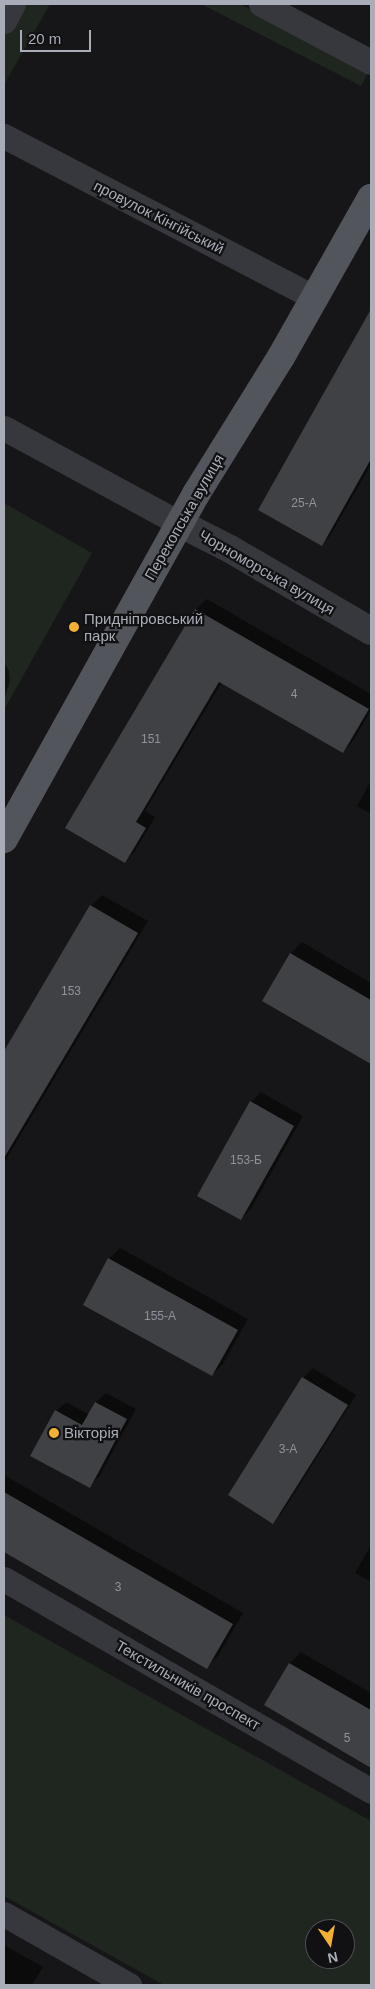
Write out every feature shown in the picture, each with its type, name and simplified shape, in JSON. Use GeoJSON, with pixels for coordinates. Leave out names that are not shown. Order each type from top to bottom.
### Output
{"type":"FeatureCollection","features":[{"type":"Feature","properties":{"kind":"main road","name":"Перекопська вулиця"},"geometry":{"type":"LineString","coordinates":[[4,839],[179,523],[315,298],[371,198]]}},
{"type":"Feature","properties":{"kind":"street"},"geometry":{"type":"LineString","coordinates":[[4,21],[13,4]]}},
{"type":"Feature","properties":{"kind":"street"},"geometry":{"type":"LineString","coordinates":[[260,4],[371,62]]}},
{"type":"Feature","properties":{"kind":"street","name":"провулок Кінгійський"},"geometry":{"type":"LineString","coordinates":[[4,136],[315,298]]}},
{"type":"Feature","properties":{"kind":"street","name":"Чорноморська вулиця"},"geometry":{"type":"LineString","coordinates":[[4,428],[230,549],[371,631]]}},
{"type":"Feature","properties":{"kind":"street","name":"Текстильників проспект"},"geometry":{"type":"LineString","coordinates":[[4,1579],[371,1791]]}},
{"type":"Feature","properties":{"kind":"street"},"geometry":{"type":"LineString","coordinates":[[4,1914],[129,1985]]}},
{"type":"Feature","properties":{"kind":"shaded area"},"geometry":{"type":"Polygon","coordinates":[[[22,4],[50,4],[4,85],[4,37],[22,4]]]}},
{"type":"Feature","properties":{"kind":"shaded area"},"geometry":{"type":"Polygon","coordinates":[[[201,4],[240,4],[369,71],[361,86],[201,4]]]}},
{"type":"Feature","properties":{"kind":"shaded area"},"geometry":{"type":"Polygon","coordinates":[[[4,503],[92,553],[4,710],[4,503]]]}},
{"type":"Feature","properties":{"kind":"shaded area"},"geometry":{"type":"Polygon","coordinates":[[[4,1615],[371,1821],[371,1985],[164,1985],[4,1896],[4,1615]]]}},
{"type":"Feature","properties":{"kind":"building"},"geometry":{"type":"Polygon","coordinates":[[[371,309],[371,459],[322,546],[258,510],[371,309]]]}},
{"type":"Feature","properties":{"kind":"building"},"geometry":{"type":"Polygon","coordinates":[[[195,609],[369,709],[343,753],[219,682],[136,822],[146,828],[125,863],[65,828],[195,609]]]}},
{"type":"Feature","properties":{"kind":"building"},"geometry":{"type":"Polygon","coordinates":[[[90,905],[138,933],[4,1158],[4,1051],[90,905]]]}},
{"type":"Feature","properties":{"kind":"building"},"geometry":{"type":"Polygon","coordinates":[[[290,953],[371,1000],[371,1064],[262,1001],[290,953]]]}},
{"type":"Feature","properties":{"kind":"building"},"geometry":{"type":"Polygon","coordinates":[[[250,1101],[294,1126],[241,1220],[197,1196],[250,1101]]]}},
{"type":"Feature","properties":{"kind":"building"},"geometry":{"type":"Polygon","coordinates":[[[108,1258],[238,1330],[212,1376],[83,1305],[108,1258]]]}},
{"type":"Feature","properties":{"kind":"building"},"geometry":{"type":"Polygon","coordinates":[[[302,1377],[348,1405],[273,1524],[228,1495],[302,1377]]]}},
{"type":"Feature","properties":{"kind":"building"},"geometry":{"type":"Polygon","coordinates":[[[95,1402],[127,1419],[90,1488],[30,1456],[55,1410],[82,1425],[95,1402]]]}},
{"type":"Feature","properties":{"kind":"building"},"geometry":{"type":"Polygon","coordinates":[[[4,1492],[233,1624],[207,1669],[4,1552],[4,1492]]]}},
{"type":"Feature","properties":{"kind":"building"},"geometry":{"type":"Polygon","coordinates":[[[289,1663],[371,1710],[371,1768],[264,1705],[289,1663]]]}},
{"type":"Feature","properties":{"kind":"place","name":"Придніпровський парк"},"geometry":{"type":"Point","coordinates":[74,627]}},
{"type":"Feature","properties":{"kind":"place","name":"Вікторія"},"geometry":{"type":"Point","coordinates":[54,1433]}}]}
